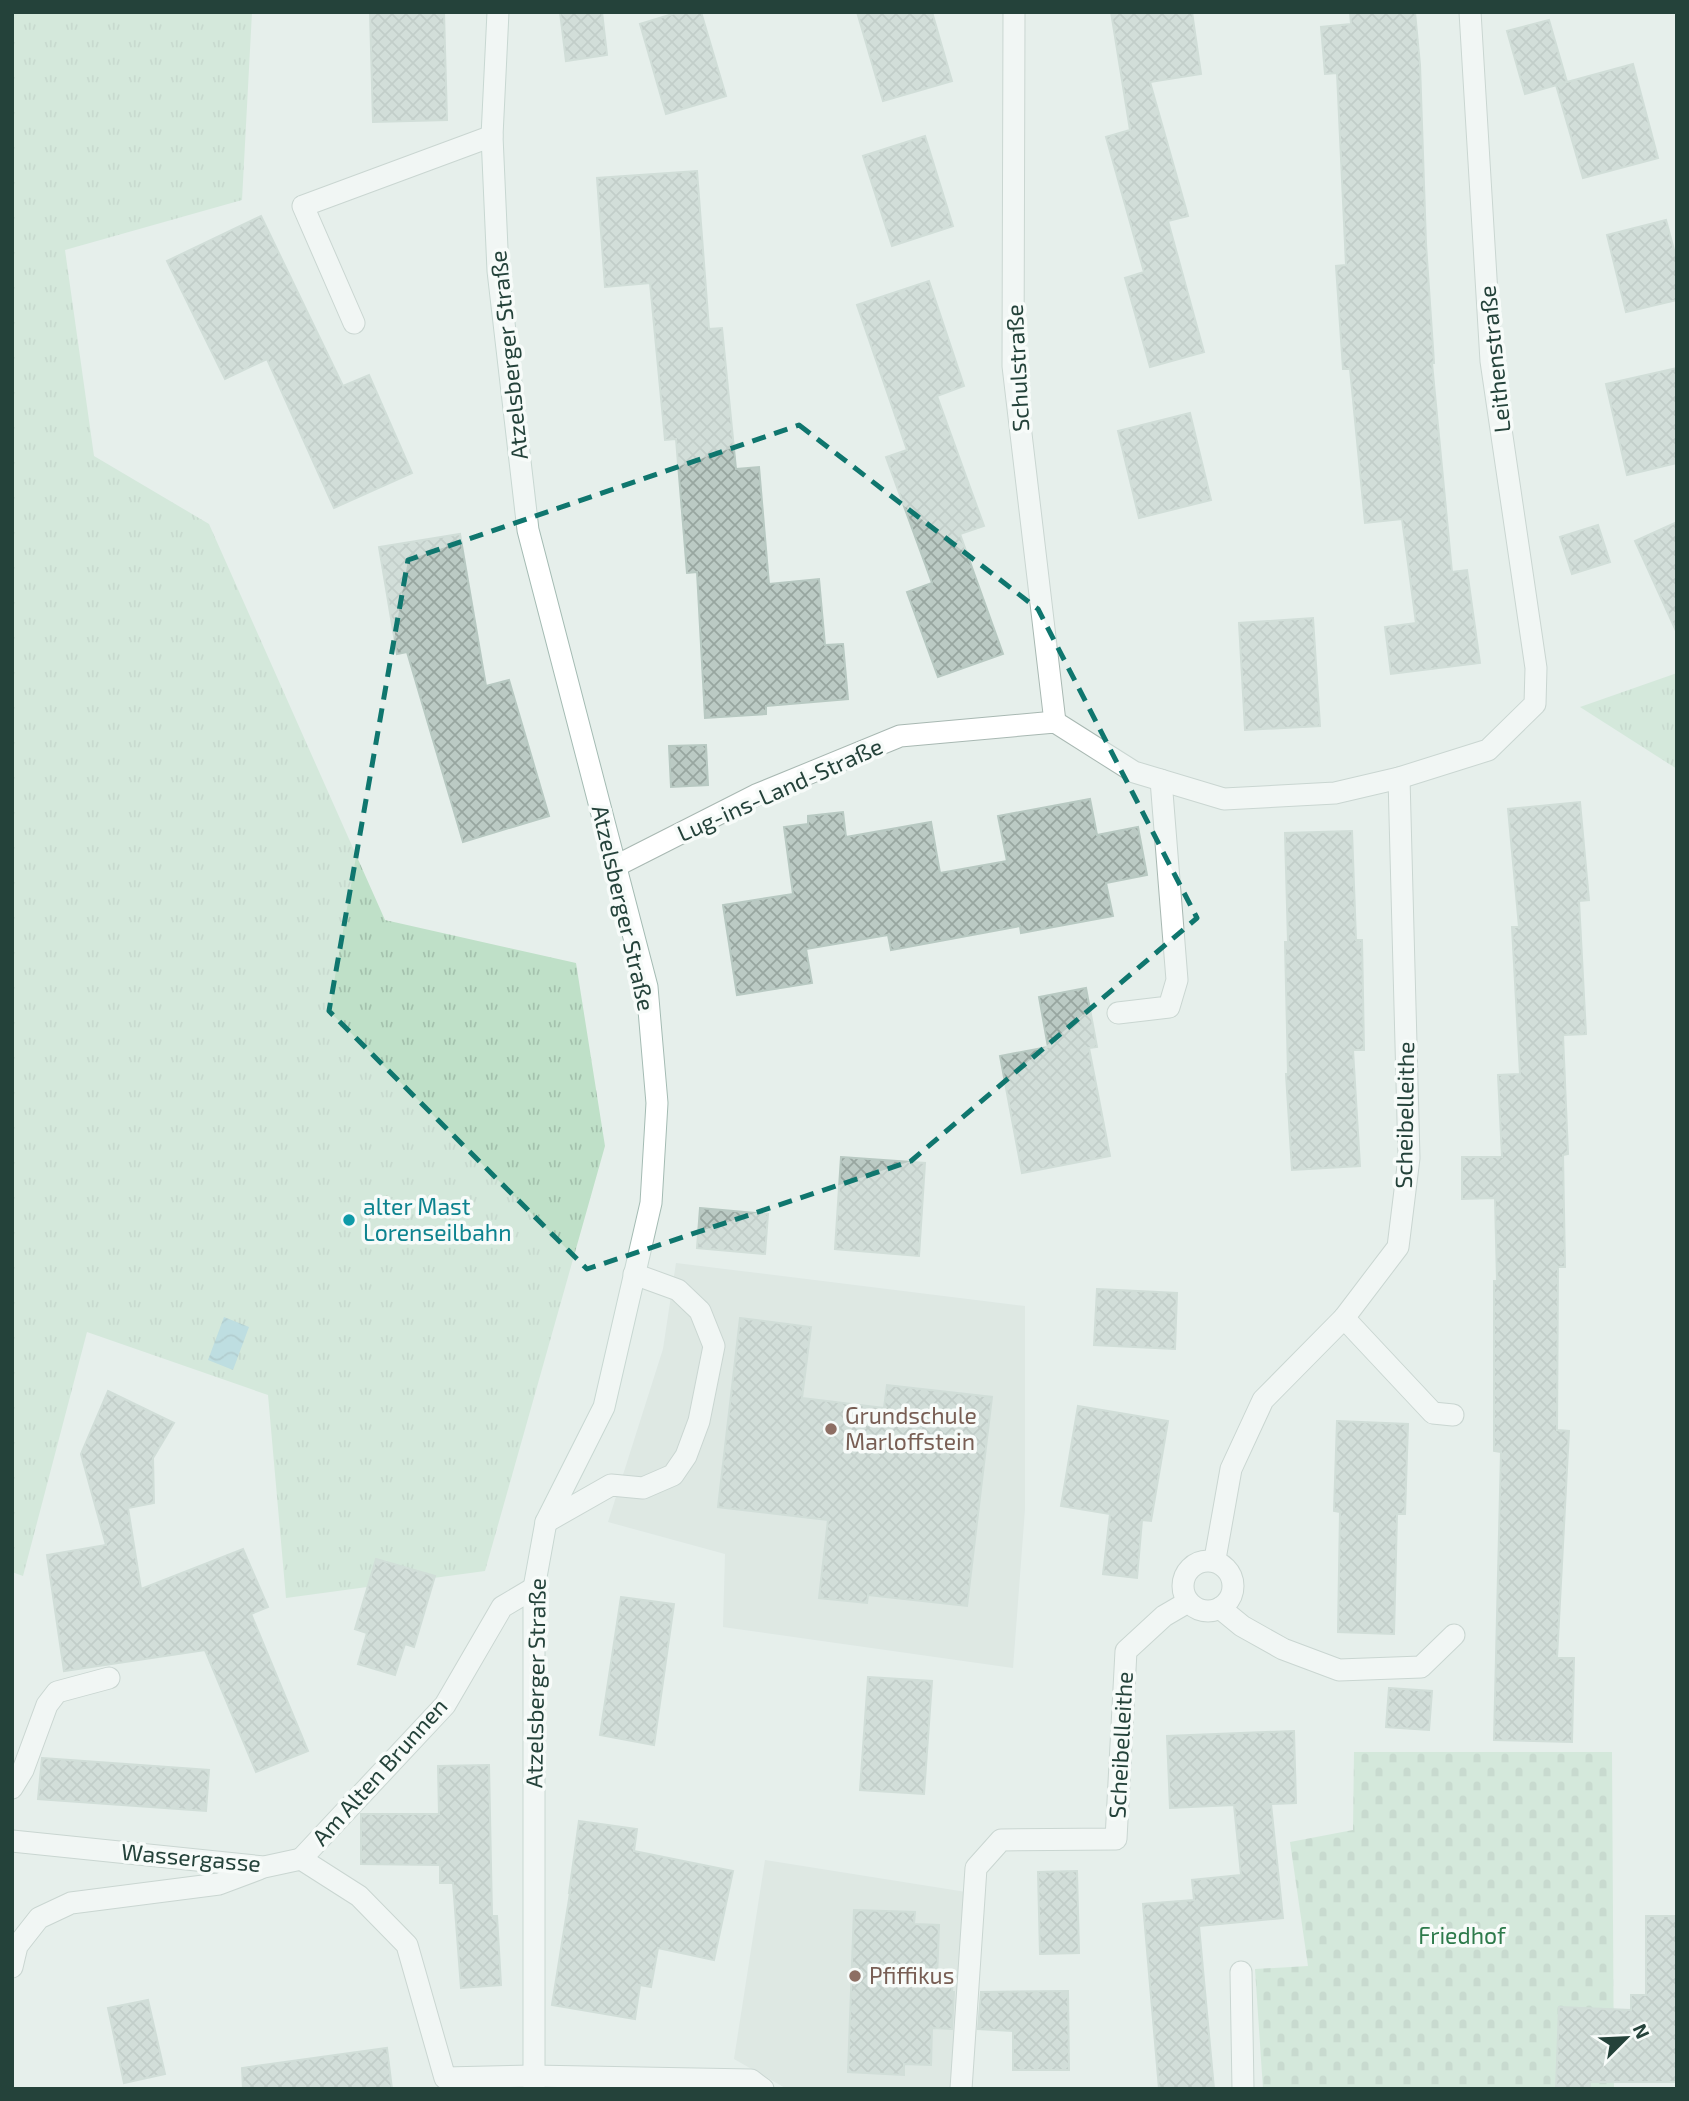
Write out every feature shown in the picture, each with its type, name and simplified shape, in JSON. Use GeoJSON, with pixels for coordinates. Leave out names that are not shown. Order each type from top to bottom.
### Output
{"type":"FeatureCollection","features":[{"type":"Feature","properties":{"kind":"street","name":"Atzelsberger Straße"},"geometry":{"type":"LineString","coordinates":[[498,12],[492,136],[498,271],[528,530],[646,987],[657,1102],[650,1202],[604,1407],[546,1522],[534,1588],[533,2082]]}},
{"type":"Feature","properties":{"kind":"street","name":"Schulstraße"},"geometry":{"type":"LineString","coordinates":[[1014,12],[1013,366],[1055,722]]}},
{"type":"Feature","properties":{"kind":"street","name":"Leithenstraße"},"geometry":{"type":"LineString","coordinates":[[1399,778],[1488,750],[1535,704],[1536,668],[1491,361],[1470,12]]}},
{"type":"Feature","properties":{"kind":"street"},"geometry":{"type":"LineString","coordinates":[[354,323],[303,206],[492,136]]}},
{"type":"Feature","properties":{"kind":"street"},"geometry":{"type":"LineString","coordinates":[[1055,722],[1134,772],[1224,799],[1335,793],[1399,778]]}},
{"type":"Feature","properties":{"kind":"street","name":"Lug-ins-Land-Straße"},"geometry":{"type":"LineString","coordinates":[[616,866],[756,795],[900,736],[1055,722]]}},
{"type":"Feature","properties":{"kind":"street","name":"Scheibelleithe"},"geometry":{"type":"LineString","coordinates":[[1215,1559],[1231,1469],[1263,1400],[1344,1318],[1398,1247],[1409,1158],[1399,778]]}},
{"type":"Feature","properties":{"kind":"street"},"geometry":{"type":"LineString","coordinates":[[1118,1013],[1169,1007],[1177,980],[1161,780]]}},
{"type":"Feature","properties":{"kind":"street"},"geometry":{"type":"LineString","coordinates":[[546,1522],[611,1485],[643,1488],[673,1475],[686,1456],[699,1421],[715,1346],[700,1311],[678,1290],[634,1274]]}},
{"type":"Feature","properties":{"kind":"street"},"geometry":{"type":"LineString","coordinates":[[1344,1318],[1433,1413],[1452,1415]]}},
{"type":"Feature","properties":{"kind":"street"},"geometry":{"type":"LineString","coordinates":[[1215,1559],[1230,1573],[1233,1582],[1231,1595],[1220,1608],[1202,1611],[1188,1602],[1182,1588],[1185,1573],[1201,1561],[1215,1559]]}},
{"type":"Feature","properties":{"kind":"street","name":"Am Alten Brunnen"},"geometry":{"type":"LineString","coordinates":[[301,1859],[445,1705],[502,1607],[534,1588]]}},
{"type":"Feature","properties":{"kind":"street","name":"Scheibelleithe"},"geometry":{"type":"LineString","coordinates":[[961,2089],[976,1868],[1001,1840],[1116,1839],[1126,1650],[1164,1616],[1188,1602]]}},
{"type":"Feature","properties":{"kind":"street"},"geometry":{"type":"LineString","coordinates":[[1220,1608],[1242,1626],[1283,1649],[1339,1670],[1421,1667],[1454,1636]]}},
{"type":"Feature","properties":{"kind":"street"},"geometry":{"type":"LineString","coordinates":[[12,1788],[23,1770],[47,1705],[57,1692],[109,1678]]}},
{"type":"Feature","properties":{"kind":"street","name":"Wassergasse"},"geometry":{"type":"LineString","coordinates":[[12,1841],[264,1867],[301,1859]]}},
{"type":"Feature","properties":{"kind":"street"},"geometry":{"type":"LineString","coordinates":[[301,1859],[359,1896],[407,1945],[445,2078],[533,2082],[751,2080],[763,2089]]}},
{"type":"Feature","properties":{"kind":"street"},"geometry":{"type":"LineString","coordinates":[[12,1967],[17,1946],[39,1918],[71,1903],[219,1884],[264,1867]]}},
{"type":"Feature","properties":{"kind":"street"},"geometry":{"type":"LineString","coordinates":[[1241,1972],[1243,2089]]}},
{"type":"Feature","properties":{"kind":"highlighted area"},"geometry":{"type":"Polygon","coordinates":[[[799,425],[1038,609],[1197,918],[911,1161],[587,1269],[329,1011],[408,560],[799,425]]]}},
{"type":"Feature","properties":{"kind":"shaded area","name":"Grundschule Marloffstein"},"geometry":{"type":"Polygon","coordinates":[[[676,1263],[1025,1306],[1025,1509],[1013,1668],[723,1627],[725,1554],[608,1522],[663,1349],[676,1263]]]}},
{"type":"Feature","properties":{"kind":"shaded area","name":"Pfiffikus"},"geometry":{"type":"Polygon","coordinates":[[[765,1860],[966,1892],[959,2089],[787,2089],[734,2059],[765,1860]]]}},
{"type":"Feature","properties":{"kind":"green space"},"geometry":{"type":"Polygon","coordinates":[[[12,12],[252,12],[242,200],[65,250],[94,456],[209,524],[385,920],[576,963],[605,1146],[485,1571],[286,1598],[268,1395],[87,1332],[23,1576],[12,1572],[12,12]]]}},
{"type":"Feature","properties":{"kind":"green space"},"geometry":{"type":"Polygon","coordinates":[[[1677,673],[1677,769],[1580,707],[1677,673]]]}},
{"type":"Feature","properties":{"kind":"green space","name":"Friedhof"},"geometry":{"type":"Polygon","coordinates":[[[1354,1752],[1612,1752],[1614,2089],[1263,2089],[1255,1969],[1308,1966],[1290,1842],[1353,1830],[1354,1752]]]}},
{"type":"Feature","properties":{"kind":"water"},"geometry":{"type":"Polygon","coordinates":[[[224,1317],[249,1327],[233,1370],[208,1360],[224,1317]]]}},
{"type":"Feature","properties":{"kind":"building"},"geometry":{"type":"Polygon","coordinates":[[[370,12],[444,12],[447,120],[373,122],[370,12]]]}},
{"type":"Feature","properties":{"kind":"building"},"geometry":{"type":"Polygon","coordinates":[[[560,12],[602,12],[607,55],[566,61],[560,12]]]}},
{"type":"Feature","properties":{"kind":"building"},"geometry":{"type":"Polygon","coordinates":[[[679,12],[701,12],[726,96],[666,114],[640,24],[679,12]]]}},
{"type":"Feature","properties":{"kind":"building"},"geometry":{"type":"Polygon","coordinates":[[[857,12],[932,12],[952,81],[883,101],[857,12]]]}},
{"type":"Feature","properties":{"kind":"building"},"geometry":{"type":"Polygon","coordinates":[[[1111,12],[1192,12],[1201,74],[1150,82],[1188,216],[1168,221],[1204,352],[1150,367],[1125,278],[1144,272],[1106,137],[1130,130],[1111,12]]]}},
{"type":"Feature","properties":{"kind":"building"},"geometry":{"type":"Polygon","coordinates":[[[1350,12],[1415,12],[1420,65],[1432,363],[1452,572],[1467,570],[1480,663],[1391,674],[1385,627],[1416,623],[1402,519],[1365,523],[1350,369],[1343,369],[1336,266],[1346,265],[1337,73],[1325,74],[1321,27],[1351,24],[1350,12]]]}},
{"type":"Feature","properties":{"kind":"building"},"geometry":{"type":"Polygon","coordinates":[[[1549,20],[1567,82],[1525,94],[1507,31],[1549,20]]]}},
{"type":"Feature","properties":{"kind":"building"},"geometry":{"type":"Polygon","coordinates":[[[1633,64],[1658,158],[1583,178],[1556,85],[1633,64]]]}},
{"type":"Feature","properties":{"kind":"building"},"geometry":{"type":"Polygon","coordinates":[[[925,136],[953,226],[892,246],[863,156],[925,136]]]}},
{"type":"Feature","properties":{"kind":"building"},"geometry":{"type":"Polygon","coordinates":[[[697,171],[709,329],[722,328],[736,469],[759,467],[769,584],[819,579],[825,645],[843,644],[848,699],[766,706],[766,714],[705,718],[697,572],[687,573],[676,439],[665,440],[650,283],[605,287],[597,178],[697,171]]]}},
{"type":"Feature","properties":{"kind":"building"},"geometry":{"type":"Polygon","coordinates":[[[261,216],[343,386],[369,375],[412,473],[334,508],[267,359],[225,379],[167,261],[261,216]]]}},
{"type":"Feature","properties":{"kind":"building"},"geometry":{"type":"Polygon","coordinates":[[[1666,220],[1677,261],[1677,300],[1626,312],[1607,235],[1666,220]]]}},
{"type":"Feature","properties":{"kind":"building"},"geometry":{"type":"Polygon","coordinates":[[[929,281],[964,386],[937,396],[984,526],[960,534],[1003,654],[938,677],[907,592],[932,583],[886,457],[907,450],[857,305],[929,281]]]}},
{"type":"Feature","properties":{"kind":"building"},"geometry":{"type":"Polygon","coordinates":[[[1677,368],[1677,463],[1627,475],[1606,384],[1677,368]]]}},
{"type":"Feature","properties":{"kind":"building"},"geometry":{"type":"Polygon","coordinates":[[[1190,413],[1211,500],[1139,518],[1118,431],[1190,413]]]}},
{"type":"Feature","properties":{"kind":"building"},"geometry":{"type":"Polygon","coordinates":[[[1677,522],[1677,633],[1635,541],[1677,522]]]}},
{"type":"Feature","properties":{"kind":"building"},"geometry":{"type":"Polygon","coordinates":[[[1598,525],[1610,562],[1572,574],[1560,537],[1598,525]]]}},
{"type":"Feature","properties":{"kind":"building"},"geometry":{"type":"Polygon","coordinates":[[[460,534],[486,686],[509,680],[549,816],[463,842],[407,652],[397,654],[379,547],[460,534]]]}},
{"type":"Feature","properties":{"kind":"building"},"geometry":{"type":"Polygon","coordinates":[[[1313,618],[1320,726],[1245,730],[1239,623],[1313,618]]]}},
{"type":"Feature","properties":{"kind":"building"},"geometry":{"type":"Polygon","coordinates":[[[706,745],[708,785],[671,787],[669,746],[706,745]]]}},
{"type":"Feature","properties":{"kind":"building"},"geometry":{"type":"Polygon","coordinates":[[[1090,799],[1097,835],[1138,827],[1147,875],[1106,883],[1113,916],[1021,933],[1020,926],[891,950],[888,935],[806,949],[812,983],[737,995],[723,905],[793,894],[784,827],[808,824],[808,816],[843,812],[846,837],[931,822],[940,873],[1007,861],[998,816],[1090,799]]]}},
{"type":"Feature","properties":{"kind":"building"},"geometry":{"type":"Polygon","coordinates":[[[1580,802],[1589,900],[1579,901],[1586,1034],[1563,1035],[1568,1154],[1563,1155],[1565,1267],[1558,1267],[1557,1430],[1569,1431],[1557,1658],[1574,1658],[1572,1742],[1494,1740],[1501,1452],[1494,1451],[1494,1281],[1497,1281],[1495,1198],[1462,1199],[1462,1157],[1502,1157],[1498,1075],[1520,1074],[1512,927],[1519,927],[1508,809],[1580,802]]]}},
{"type":"Feature","properties":{"kind":"building"},"geometry":{"type":"Polygon","coordinates":[[[1352,831],[1356,940],[1362,940],[1364,1050],[1353,1050],[1360,1166],[1292,1170],[1286,1074],[1285,942],[1288,942],[1285,833],[1352,831]]]}},
{"type":"Feature","properties":{"kind":"building"},"geometry":{"type":"Polygon","coordinates":[[[1086,988],[1097,1047],[1089,1048],[1110,1156],[1022,1173],[1000,1056],[1048,1047],[1039,997],[1086,988]]]}},
{"type":"Feature","properties":{"kind":"building"},"geometry":{"type":"Polygon","coordinates":[[[841,1157],[925,1163],[919,1256],[835,1249],[841,1157]]]}},
{"type":"Feature","properties":{"kind":"building"},"geometry":{"type":"Polygon","coordinates":[[[700,1208],[768,1214],[765,1254],[697,1248],[700,1208]]]}},
{"type":"Feature","properties":{"kind":"building"},"geometry":{"type":"Polygon","coordinates":[[[1097,1289],[1177,1293],[1175,1349],[1094,1345],[1097,1289]]]}},
{"type":"Feature","properties":{"kind":"building"},"geometry":{"type":"Polygon","coordinates":[[[740,1318],[811,1327],[802,1398],[884,1408],[887,1385],[992,1397],[967,1606],[868,1595],[867,1603],[819,1598],[828,1520],[718,1507],[740,1318]]]}},
{"type":"Feature","properties":{"kind":"building"},"geometry":{"type":"Polygon","coordinates":[[[108,1391],[174,1423],[153,1458],[154,1503],[128,1508],[141,1589],[243,1549],[268,1607],[251,1614],[308,1751],[256,1772],[205,1650],[64,1671],[47,1555],[106,1545],[81,1454],[108,1391]]]}},
{"type":"Feature","properties":{"kind":"building"},"geometry":{"type":"Polygon","coordinates":[[[1078,1406],[1168,1421],[1151,1521],[1142,1520],[1137,1578],[1103,1574],[1110,1514],[1061,1506],[1078,1406]]]}},
{"type":"Feature","properties":{"kind":"building"},"geometry":{"type":"Polygon","coordinates":[[[1337,1421],[1408,1424],[1405,1514],[1397,1514],[1394,1634],[1338,1632],[1340,1512],[1334,1511],[1337,1421]]]}},
{"type":"Feature","properties":{"kind":"building"},"geometry":{"type":"Polygon","coordinates":[[[376,1559],[435,1576],[414,1647],[405,1644],[395,1675],[358,1664],[367,1633],[355,1629],[376,1559]]]}},
{"type":"Feature","properties":{"kind":"building"},"geometry":{"type":"Polygon","coordinates":[[[621,1597],[674,1604],[654,1745],[600,1735],[621,1597]]]}},
{"type":"Feature","properties":{"kind":"building"},"geometry":{"type":"Polygon","coordinates":[[[868,1677],[932,1681],[924,1794],[860,1790],[868,1677]]]}},
{"type":"Feature","properties":{"kind":"building"},"geometry":{"type":"Polygon","coordinates":[[[1389,1688],[1432,1691],[1429,1730],[1386,1727],[1389,1688]]]}},
{"type":"Feature","properties":{"kind":"building"},"geometry":{"type":"Polygon","coordinates":[[[1294,1731],[1296,1803],[1271,1804],[1283,1918],[1199,1926],[1214,2089],[1159,2089],[1143,1904],[1194,1900],[1192,1880],[1241,1875],[1234,1805],[1170,1808],[1167,1736],[1294,1731]]]}},
{"type":"Feature","properties":{"kind":"building"},"geometry":{"type":"Polygon","coordinates":[[[42,1758],[209,1770],[206,1811],[38,1799],[42,1758]]]}},
{"type":"Feature","properties":{"kind":"building"},"geometry":{"type":"Polygon","coordinates":[[[489,1765],[492,1916],[497,1916],[501,1985],[461,1988],[453,1883],[440,1883],[440,1865],[361,1864],[361,1814],[439,1814],[438,1766],[489,1765]]]}},
{"type":"Feature","properties":{"kind":"building"},"geometry":{"type":"Polygon","coordinates":[[[579,1821],[637,1829],[634,1851],[733,1871],[714,1960],[658,1948],[651,1987],[640,1985],[635,2019],[552,2005],[579,1821]]]}},
{"type":"Feature","properties":{"kind":"building"},"geometry":{"type":"Polygon","coordinates":[[[1077,1871],[1079,1953],[1040,1954],[1038,1872],[1077,1871]]]}},
{"type":"Feature","properties":{"kind":"building"},"geometry":{"type":"Polygon","coordinates":[[[854,1910],[915,1912],[914,1924],[939,1925],[937,1979],[953,1979],[952,2029],[932,2028],[931,2065],[904,2064],[904,2075],[848,2072],[854,1910]]]}},
{"type":"Feature","properties":{"kind":"building"},"geometry":{"type":"Polygon","coordinates":[[[1646,1916],[1677,1916],[1677,2082],[1590,2082],[1590,2089],[1556,2089],[1559,2007],[1631,2010],[1631,1995],[1646,1995],[1646,1916]]]}},
{"type":"Feature","properties":{"kind":"building"},"geometry":{"type":"Polygon","coordinates":[[[1068,1991],[1069,2070],[1013,2070],[1013,2031],[978,2029],[981,1992],[1068,1991]]]}},
{"type":"Feature","properties":{"kind":"building"},"geometry":{"type":"Polygon","coordinates":[[[148,2000],[165,2074],[124,2083],[108,2008],[148,2000]]]}},
{"type":"Feature","properties":{"kind":"building"},"geometry":{"type":"Polygon","coordinates":[[[387,2048],[392,2089],[243,2089],[242,2068],[387,2048]]]}},
{"type":"Feature","properties":{"kind":"place","name":"alter Mast Lorenseilbahn"},"geometry":{"type":"Point","coordinates":[349,1220]}},
{"type":"Feature","properties":{"kind":"place","name":"Grundschule Marloffstein"},"geometry":{"type":"Point","coordinates":[831,1429]}},
{"type":"Feature","properties":{"kind":"place","name":"Pfiffikus"},"geometry":{"type":"Point","coordinates":[855,1976]}}]}
